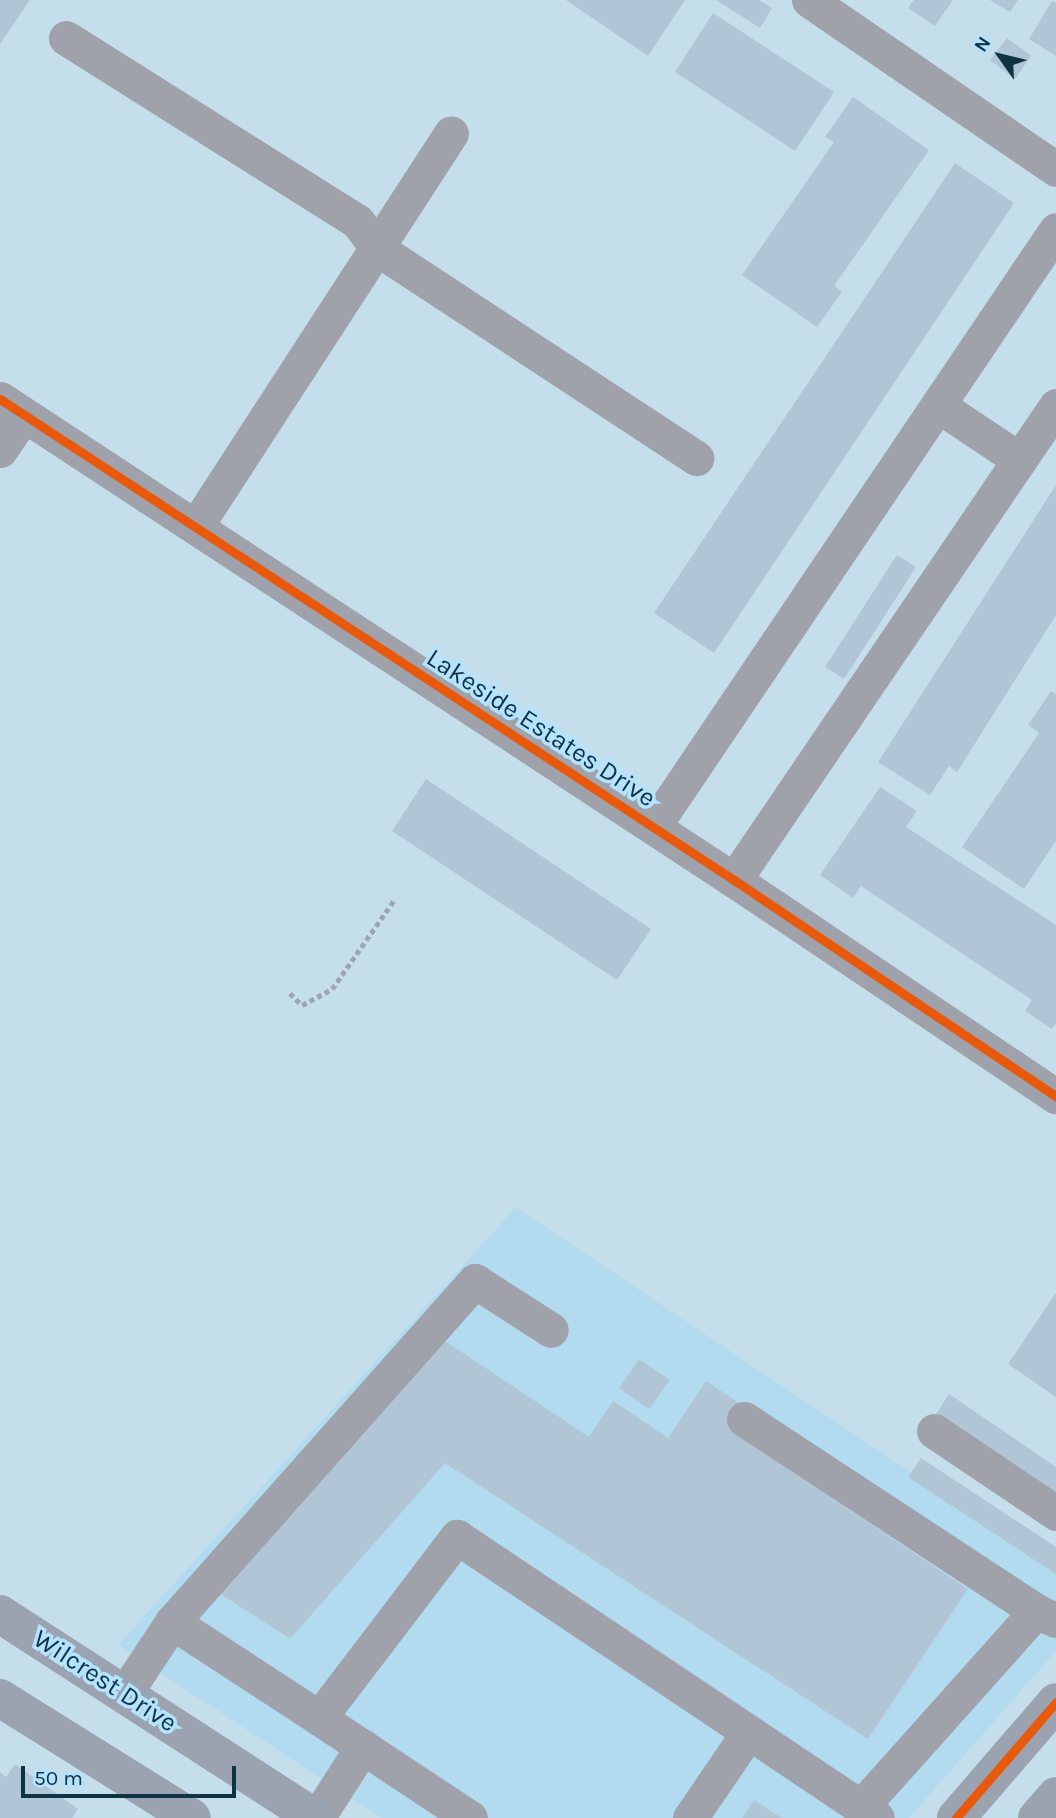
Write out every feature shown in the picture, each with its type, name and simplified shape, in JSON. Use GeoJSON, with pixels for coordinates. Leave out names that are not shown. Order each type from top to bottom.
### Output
{"type":"FeatureCollection","features":[{"type":"Feature","properties":{"kind":"main road","name":"Wilcrest Drive"},"geometry":{"type":"LineString","coordinates":[[0,1614],[316,1818]]}},
{"type":"Feature","properties":{"kind":"main road"},"geometry":{"type":"LineString","coordinates":[[0,1698],[192,1818]]}},
{"type":"Feature","properties":{"kind":"main road"},"geometry":{"type":"LineString","coordinates":[[956,1818],[1056,1702]]}},
{"type":"Feature","properties":{"kind":"main road"},"geometry":{"type":"LineString","coordinates":[[1037,1818],[1056,1796]]}},
{"type":"Feature","properties":{"kind":"street"},"geometry":{"type":"LineString","coordinates":[[809,0],[1056,169]]}},
{"type":"Feature","properties":{"kind":"street"},"geometry":{"type":"LineString","coordinates":[[66,38],[357,221],[378,249],[696,458]]}},
{"type":"Feature","properties":{"kind":"street"},"geometry":{"type":"LineString","coordinates":[[196,526],[452,134]]}},
{"type":"Feature","properties":{"kind":"street"},"geometry":{"type":"LineString","coordinates":[[653,827],[1056,230]]}},
{"type":"Feature","properties":{"kind":"street"},"geometry":{"type":"LineString","coordinates":[[939,406],[1020,460]]}},
{"type":"Feature","properties":{"kind":"street"},"geometry":{"type":"LineString","coordinates":[[734,880],[1056,406]]}},
{"type":"Feature","properties":{"kind":"street"},"geometry":{"type":"LineString","coordinates":[[0,450],[12,407]]}},
{"type":"Feature","properties":{"kind":"street","name":"Lakeside Estates Drive"},"geometry":{"type":"LineString","coordinates":[[12,407],[734,880],[1056,1096]]}},
{"type":"Feature","properties":{"kind":"street"},"geometry":{"type":"LineString","coordinates":[[125,1693],[172,1622],[475,1281],[551,1331]]}},
{"type":"Feature","properties":{"kind":"street"},"geometry":{"type":"LineString","coordinates":[[319,1718],[457,1537],[870,1814],[1046,1616],[744,1419]]}},
{"type":"Feature","properties":{"kind":"street"},"geometry":{"type":"LineString","coordinates":[[934,1432],[1056,1513]]}},
{"type":"Feature","properties":{"kind":"street"},"geometry":{"type":"LineString","coordinates":[[172,1622],[470,1818]]}},
{"type":"Feature","properties":{"kind":"street"},"geometry":{"type":"LineString","coordinates":[[690,1818],[748,1733]]}},
{"type":"Feature","properties":{"kind":"street"},"geometry":{"type":"LineString","coordinates":[[316,1818],[363,1746]]}},
{"type":"Feature","properties":{"kind":"path"},"geometry":{"type":"LineString","coordinates":[[290,993],[302,1005],[332,989],[394,900]]}},
{"type":"Feature","properties":{"kind":"shaded area"},"geometry":{"type":"Polygon","coordinates":[[[516,1207],[1056,1570],[1056,1651],[909,1818],[381,1818],[118,1645],[516,1207]]]}},
{"type":"Feature","properties":{"kind":"building"},"geometry":{"type":"Polygon","coordinates":[[[0,0],[30,0],[0,44],[0,0]]]}},
{"type":"Feature","properties":{"kind":"building"},"geometry":{"type":"Polygon","coordinates":[[[566,0],[685,0],[648,56],[566,0]]]}},
{"type":"Feature","properties":{"kind":"building"},"geometry":{"type":"Polygon","coordinates":[[[716,0],[759,0],[772,8],[760,28],[716,0]]]}},
{"type":"Feature","properties":{"kind":"building"},"geometry":{"type":"Polygon","coordinates":[[[914,0],[953,0],[935,26],[908,8],[914,0]]]}},
{"type":"Feature","properties":{"kind":"building"},"geometry":{"type":"Polygon","coordinates":[[[990,0],[1018,0],[1010,12],[990,0]]]}},
{"type":"Feature","properties":{"kind":"building"},"geometry":{"type":"Polygon","coordinates":[[[1052,1],[1056,3],[1056,56],[1029,39],[1052,1]]]}},
{"type":"Feature","properties":{"kind":"building"},"geometry":{"type":"Polygon","coordinates":[[[713,13],[834,92],[795,151],[675,72],[713,13]]]}},
{"type":"Feature","properties":{"kind":"building"},"geometry":{"type":"Polygon","coordinates":[[[1007,38],[1031,56],[1015,79],[990,60],[1007,38]]]}},
{"type":"Feature","properties":{"kind":"building"},"geometry":{"type":"Polygon","coordinates":[[[853,97],[929,150],[834,286],[842,292],[817,327],[742,275],[834,142],[825,137],[853,97]]]}},
{"type":"Feature","properties":{"kind":"building"},"geometry":{"type":"Polygon","coordinates":[[[955,163],[1014,203],[714,653],[654,613],[955,163]]]}},
{"type":"Feature","properties":{"kind":"building"},"geometry":{"type":"Polygon","coordinates":[[[1056,485],[1056,615],[957,772],[949,766],[930,795],[878,762],[1056,485]]]}},
{"type":"Feature","properties":{"kind":"building"},"geometry":{"type":"Polygon","coordinates":[[[897,555],[916,567],[844,679],[825,667],[897,555]]]}},
{"type":"Feature","properties":{"kind":"building"},"geometry":{"type":"Polygon","coordinates":[[[1051,691],[1056,694],[1056,841],[1024,889],[962,847],[1039,733],[1028,725],[1051,691]]]}},
{"type":"Feature","properties":{"kind":"building"},"geometry":{"type":"Polygon","coordinates":[[[426,779],[651,929],[617,980],[392,831],[426,779]]]}},
{"type":"Feature","properties":{"kind":"building"},"geometry":{"type":"Polygon","coordinates":[[[880,787],[917,811],[906,827],[1056,925],[1056,1023],[1052,1029],[1025,1011],[1032,1000],[861,886],[853,898],[820,875],[880,787]]]}},
{"type":"Feature","properties":{"kind":"building"},"geometry":{"type":"Polygon","coordinates":[[[1056,1293],[1056,1397],[1008,1364],[1056,1293]]]}},
{"type":"Feature","properties":{"kind":"building"},"geometry":{"type":"Polygon","coordinates":[[[442,1339],[589,1437],[613,1401],[668,1438],[706,1381],[750,1410],[735,1434],[968,1589],[868,1739],[445,1463],[290,1639],[213,1589],[442,1339]]]}},
{"type":"Feature","properties":{"kind":"building"},"geometry":{"type":"Polygon","coordinates":[[[639,1359],[670,1380],[649,1409],[619,1388],[639,1359]]]}},
{"type":"Feature","properties":{"kind":"building"},"geometry":{"type":"Polygon","coordinates":[[[949,1394],[1056,1467],[1056,1504],[933,1419],[949,1394]]]}},
{"type":"Feature","properties":{"kind":"building"},"geometry":{"type":"Polygon","coordinates":[[[921,1458],[1056,1547],[1056,1574],[908,1477],[921,1458]]]}},
{"type":"Feature","properties":{"kind":"building"},"geometry":{"type":"Polygon","coordinates":[[[15,1764],[78,1809],[72,1818],[0,1818],[0,1772],[6,1777],[15,1764]]]}},
{"type":"Feature","properties":{"kind":"building"},"geometry":{"type":"Polygon","coordinates":[[[754,1800],[782,1818],[742,1818],[754,1800]]]}},
{"type":"Feature","properties":{"kind":"cycle path"},"geometry":{"type":"LineString","coordinates":[[0,399],[734,880],[1056,1096]]}},
{"type":"Feature","properties":{"kind":"cycle path"},"geometry":{"type":"LineString","coordinates":[[956,1818],[1056,1702]]}}]}
